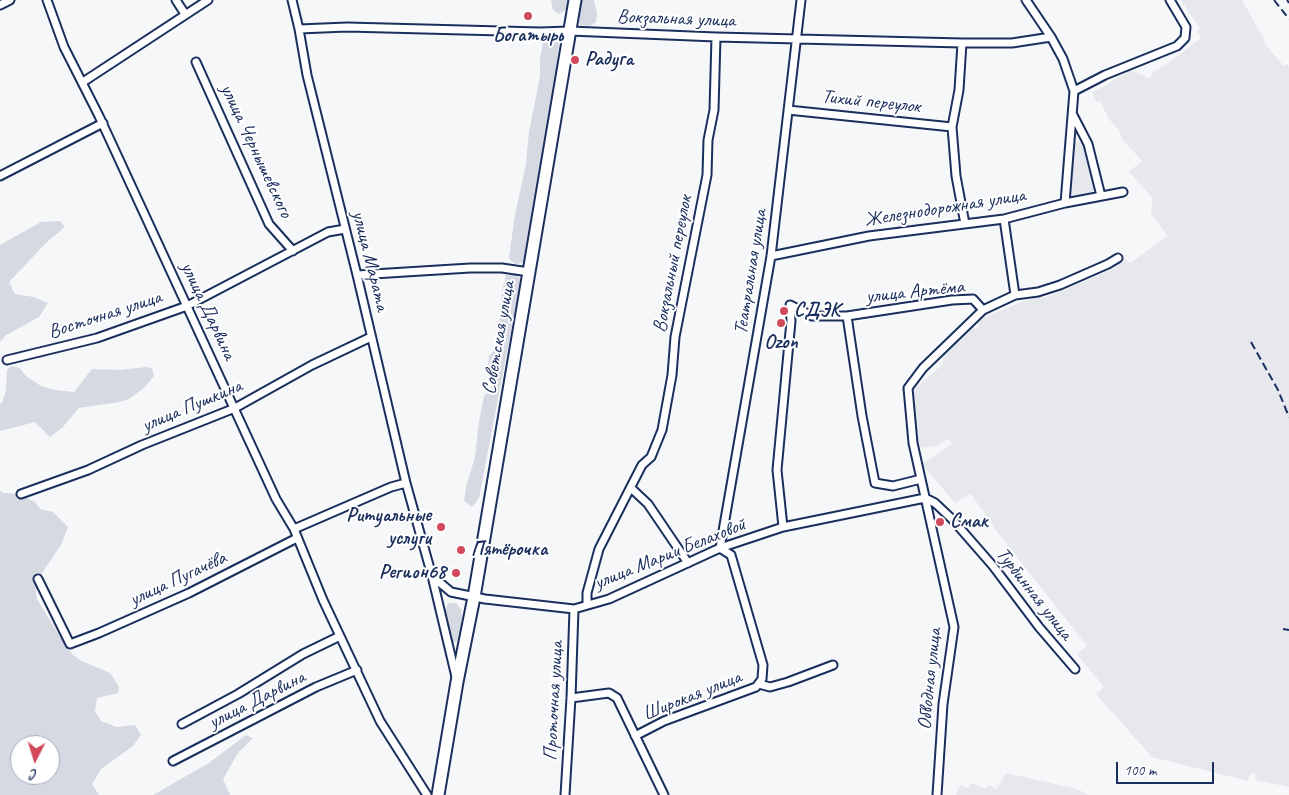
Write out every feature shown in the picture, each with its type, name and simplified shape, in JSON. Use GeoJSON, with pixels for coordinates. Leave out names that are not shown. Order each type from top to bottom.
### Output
{"type":"FeatureCollection","features":[{"type":"Feature","properties":{"kind":"main road","name":"Советская улица"},"geometry":{"type":"LineString","coordinates":[[438,795],[457,682],[474,597],[575,0]]}},
{"type":"Feature","properties":{"kind":"street"},"geometry":{"type":"LineString","coordinates":[[0,6],[10,0]]}},
{"type":"Feature","properties":{"kind":"street","name":"улица Дарвина"},"geometry":{"type":"LineString","coordinates":[[47,0],[64,48],[83,82],[276,499],[294,529],[340,636],[380,721],[428,795]]}},
{"type":"Feature","properties":{"kind":"street"},"geometry":{"type":"LineString","coordinates":[[176,0],[185,14]]}},
{"type":"Feature","properties":{"kind":"street"},"geometry":{"type":"LineString","coordinates":[[83,82],[208,0]]}},
{"type":"Feature","properties":{"kind":"street","name":"улица Марата"},"geometry":{"type":"LineString","coordinates":[[292,0],[307,75],[419,530]]}},
{"type":"Feature","properties":{"kind":"street","name":"Театральная улица"},"geometry":{"type":"LineString","coordinates":[[720,548],[771,256],[781,186],[801,0]]}},
{"type":"Feature","properties":{"kind":"street"},"geometry":{"type":"LineString","coordinates":[[1026,0],[1051,37],[1063,60],[1074,91],[1065,204]]}},
{"type":"Feature","properties":{"kind":"street"},"geometry":{"type":"LineString","coordinates":[[1074,91],[1105,75],[1176,46],[1185,38],[1186,27],[1170,0]]}},
{"type":"Feature","properties":{"kind":"street","name":"Вокзальная улица"},"geometry":{"type":"LineString","coordinates":[[299,29],[347,27],[540,32],[570,31],[716,37],[1012,43],[1051,37]]}},
{"type":"Feature","properties":{"kind":"street","name":"Вокзальный переулок"},"geometry":{"type":"LineString","coordinates":[[588,605],[587,592],[599,549],[642,465],[651,457],[662,430],[672,375],[675,337],[707,175],[708,140],[714,110],[716,37]]}},
{"type":"Feature","properties":{"kind":"street"},"geometry":{"type":"LineString","coordinates":[[962,42],[960,90],[952,127],[956,176],[965,224]]}},
{"type":"Feature","properties":{"kind":"street","name":"улица Чернышевского"},"geometry":{"type":"LineString","coordinates":[[196,62],[269,224],[292,251]]}},
{"type":"Feature","properties":{"kind":"street","name":"Тихий переулок"},"geometry":{"type":"LineString","coordinates":[[788,110],[952,127]]}},
{"type":"Feature","properties":{"kind":"street"},"geometry":{"type":"LineString","coordinates":[[1073,114],[1088,144],[1101,196]]}},
{"type":"Feature","properties":{"kind":"street"},"geometry":{"type":"LineString","coordinates":[[0,176],[102,123]]}},
{"type":"Feature","properties":{"kind":"street","name":"Железнодорожная улица"},"geometry":{"type":"LineString","coordinates":[[771,256],[869,236],[1004,219],[1122,192]]}},
{"type":"Feature","properties":{"kind":"street"},"geometry":{"type":"LineString","coordinates":[[1004,219],[1015,295],[1038,292],[1060,285],[1118,258]]}},
{"type":"Feature","properties":{"kind":"street","name":"Восточная улица"},"geometry":{"type":"LineString","coordinates":[[7,360],[97,338],[187,306],[328,232],[345,228]]}},
{"type":"Feature","properties":{"kind":"street"},"geometry":{"type":"LineString","coordinates":[[357,275],[470,268],[502,268],[529,272]]}},
{"type":"Feature","properties":{"kind":"street","name":"Обводная улица"},"geometry":{"type":"LineString","coordinates":[[937,795],[943,704],[954,627],[913,443],[908,388],[922,368],[983,310],[1015,295]]}},
{"type":"Feature","properties":{"kind":"street","name":"улица Артёма"},"geometry":{"type":"LineString","coordinates":[[783,526],[777,470],[791,321],[790,305],[812,316],[847,316],[952,300],[973,300],[983,310]]}},
{"type":"Feature","properties":{"kind":"street"},"geometry":{"type":"LineString","coordinates":[[847,316],[862,416],[875,484],[893,486],[921,479]]}},
{"type":"Feature","properties":{"kind":"street","name":"улица Пушкина"},"geometry":{"type":"LineString","coordinates":[[21,494],[88,470],[142,445],[235,408],[312,364],[371,337]]}},
{"type":"Feature","properties":{"kind":"street"},"geometry":{"type":"LineString","coordinates":[[294,529],[391,487],[406,483]]}},
{"type":"Feature","properties":{"kind":"street"},"geometry":{"type":"LineString","coordinates":[[631,488],[648,504],[688,563]]}},
{"type":"Feature","properties":{"kind":"street","name":"улица Марии Белаховой"},"geometry":{"type":"LineString","coordinates":[[432,576],[450,592],[474,597],[574,609],[609,600],[720,548],[783,526],[925,498]]}},
{"type":"Feature","properties":{"kind":"street","name":"Турбинная улица"},"geometry":{"type":"LineString","coordinates":[[925,498],[935,503],[952,519],[993,566],[1074,669]]}},
{"type":"Feature","properties":{"kind":"street","name":"Советская улица"},"geometry":{"type":"LineString","coordinates":[[419,530],[457,682]]}},
{"type":"Feature","properties":{"kind":"street","name":"улица Пугачёва"},"geometry":{"type":"LineString","coordinates":[[38,580],[70,644],[190,593],[297,538]]}},
{"type":"Feature","properties":{"kind":"street"},"geometry":{"type":"LineString","coordinates":[[720,548],[731,555],[741,588],[763,665],[762,679],[759,684],[770,687],[779,685],[833,665]]}},
{"type":"Feature","properties":{"kind":"street","name":"Проточная улица"},"geometry":{"type":"LineString","coordinates":[[565,795],[574,609]]}},
{"type":"Feature","properties":{"kind":"street","name":"улица Дарвина"},"geometry":{"type":"LineString","coordinates":[[182,724],[238,694],[303,654],[340,636]]}},
{"type":"Feature","properties":{"kind":"street","name":"улица Дарвина"},"geometry":{"type":"LineString","coordinates":[[173,761],[316,687],[357,670]]}},
{"type":"Feature","properties":{"kind":"street","name":"Широкая улица"},"geometry":{"type":"LineString","coordinates":[[635,736],[664,721],[756,687],[759,684]]}},
{"type":"Feature","properties":{"kind":"street","name":"Широкая улица"},"geometry":{"type":"LineString","coordinates":[[571,698],[609,693],[617,698],[664,795]]}},
{"type":"Feature","properties":{"kind":"shaded area"},"geometry":{"type":"Polygon","coordinates":[[[551,0],[568,0],[567,9],[559,14],[553,10],[551,0]]]}},
{"type":"Feature","properties":{"kind":"shaded area"},"geometry":{"type":"Polygon","coordinates":[[[581,0],[594,0],[597,13],[596,22],[590,26],[580,25],[578,16],[581,0]]]}},
{"type":"Feature","properties":{"kind":"shaded area"},"geometry":{"type":"Polygon","coordinates":[[[1181,0],[1242,0],[1265,41],[1263,42],[1284,66],[1287,64],[1289,67],[1289,787],[1255,780],[1256,773],[1250,774],[1248,781],[1152,757],[1096,694],[1104,687],[1077,654],[1087,646],[998,533],[971,494],[955,503],[922,464],[952,444],[948,439],[936,446],[920,448],[915,420],[913,390],[943,364],[943,356],[973,325],[975,329],[979,328],[977,320],[1037,296],[1045,298],[1116,268],[1117,262],[1124,258],[1130,263],[1168,236],[1151,214],[1153,198],[1129,172],[1142,161],[1122,139],[1120,132],[1109,119],[1100,101],[1096,102],[1092,92],[1130,70],[1150,78],[1153,72],[1166,65],[1201,38],[1197,31],[1200,29],[1181,0]]]}},
{"type":"Feature","properties":{"kind":"shaded area"},"geometry":{"type":"Polygon","coordinates":[[[548,37],[559,43],[555,81],[525,262],[516,264],[509,257],[540,76],[540,59],[543,43],[548,37]]]}},
{"type":"Feature","properties":{"kind":"shaded area"},"geometry":{"type":"Polygon","coordinates":[[[1075,142],[1084,142],[1095,190],[1085,196],[1071,196],[1075,142]]]}},
{"type":"Feature","properties":{"kind":"shaded area"},"geometry":{"type":"Polygon","coordinates":[[[60,221],[65,227],[47,242],[9,282],[15,294],[34,297],[48,303],[39,317],[6,335],[0,342],[0,245],[41,222],[60,221]]]}},
{"type":"Feature","properties":{"kind":"shaded area"},"geometry":{"type":"Polygon","coordinates":[[[506,275],[515,275],[521,279],[479,498],[472,507],[464,501],[466,487],[475,457],[484,396],[491,389],[493,378],[488,366],[489,356],[497,347],[502,292],[506,275]]]}},
{"type":"Feature","properties":{"kind":"shaded area"},"geometry":{"type":"Polygon","coordinates":[[[11,366],[20,368],[26,376],[41,386],[74,392],[92,369],[120,370],[146,367],[152,368],[154,376],[144,388],[129,399],[79,408],[62,428],[50,437],[35,422],[0,431],[0,404],[6,391],[7,370],[11,366]]]}},
{"type":"Feature","properties":{"kind":"shaded area"},"geometry":{"type":"Polygon","coordinates":[[[0,491],[21,494],[36,503],[40,509],[53,512],[68,527],[61,545],[38,579],[37,599],[73,655],[110,673],[119,687],[118,693],[97,698],[95,711],[101,721],[117,727],[135,725],[141,735],[133,746],[101,769],[92,784],[99,795],[0,795],[0,491]]]}},
{"type":"Feature","properties":{"kind":"shaded area"},"geometry":{"type":"Polygon","coordinates":[[[448,603],[456,603],[461,609],[460,629],[457,641],[454,643],[447,624],[445,611],[448,603]]]}},
{"type":"Feature","properties":{"kind":"shaded area"},"geometry":{"type":"Polygon","coordinates":[[[246,735],[253,738],[238,753],[223,779],[230,795],[153,795],[209,763],[246,735]]]}},
{"type":"Feature","properties":{"kind":"shaded area"},"geometry":{"type":"Polygon","coordinates":[[[1006,773],[1077,789],[1089,795],[956,795],[960,785],[968,788],[971,783],[986,789],[989,785],[997,789],[1006,773]]]}},
{"type":"Feature","properties":{"kind":"railway"},"geometry":{"type":"LineString","coordinates":[[1274,0],[1289,19]]}},
{"type":"Feature","properties":{"kind":"railway"},"geometry":{"type":"LineString","coordinates":[[1251,342],[1278,390],[1289,417]]}},
{"type":"Feature","properties":{"kind":"railway"},"geometry":{"type":"LineString","coordinates":[[1283,629],[1289,630]]}},
{"type":"Feature","properties":{"kind":"place","name":"Богатырь"},"geometry":{"type":"Point","coordinates":[528,16]}},
{"type":"Feature","properties":{"kind":"place","name":"Радуга"},"geometry":{"type":"Point","coordinates":[575,60]}},
{"type":"Feature","properties":{"kind":"place","name":"СДЭК"},"geometry":{"type":"Point","coordinates":[784,311]}},
{"type":"Feature","properties":{"kind":"place","name":"Ozon"},"geometry":{"type":"Point","coordinates":[781,323]}},
{"type":"Feature","properties":{"kind":"place","name":"Смак"},"geometry":{"type":"Point","coordinates":[940,522]}},
{"type":"Feature","properties":{"kind":"place","name":"Ритуальные услуги"},"geometry":{"type":"Point","coordinates":[441,527]}},
{"type":"Feature","properties":{"kind":"place","name":"Пятёрочка"},"geometry":{"type":"Point","coordinates":[461,550]}},
{"type":"Feature","properties":{"kind":"place","name":"Регион68"},"geometry":{"type":"Point","coordinates":[456,573]}}]}
